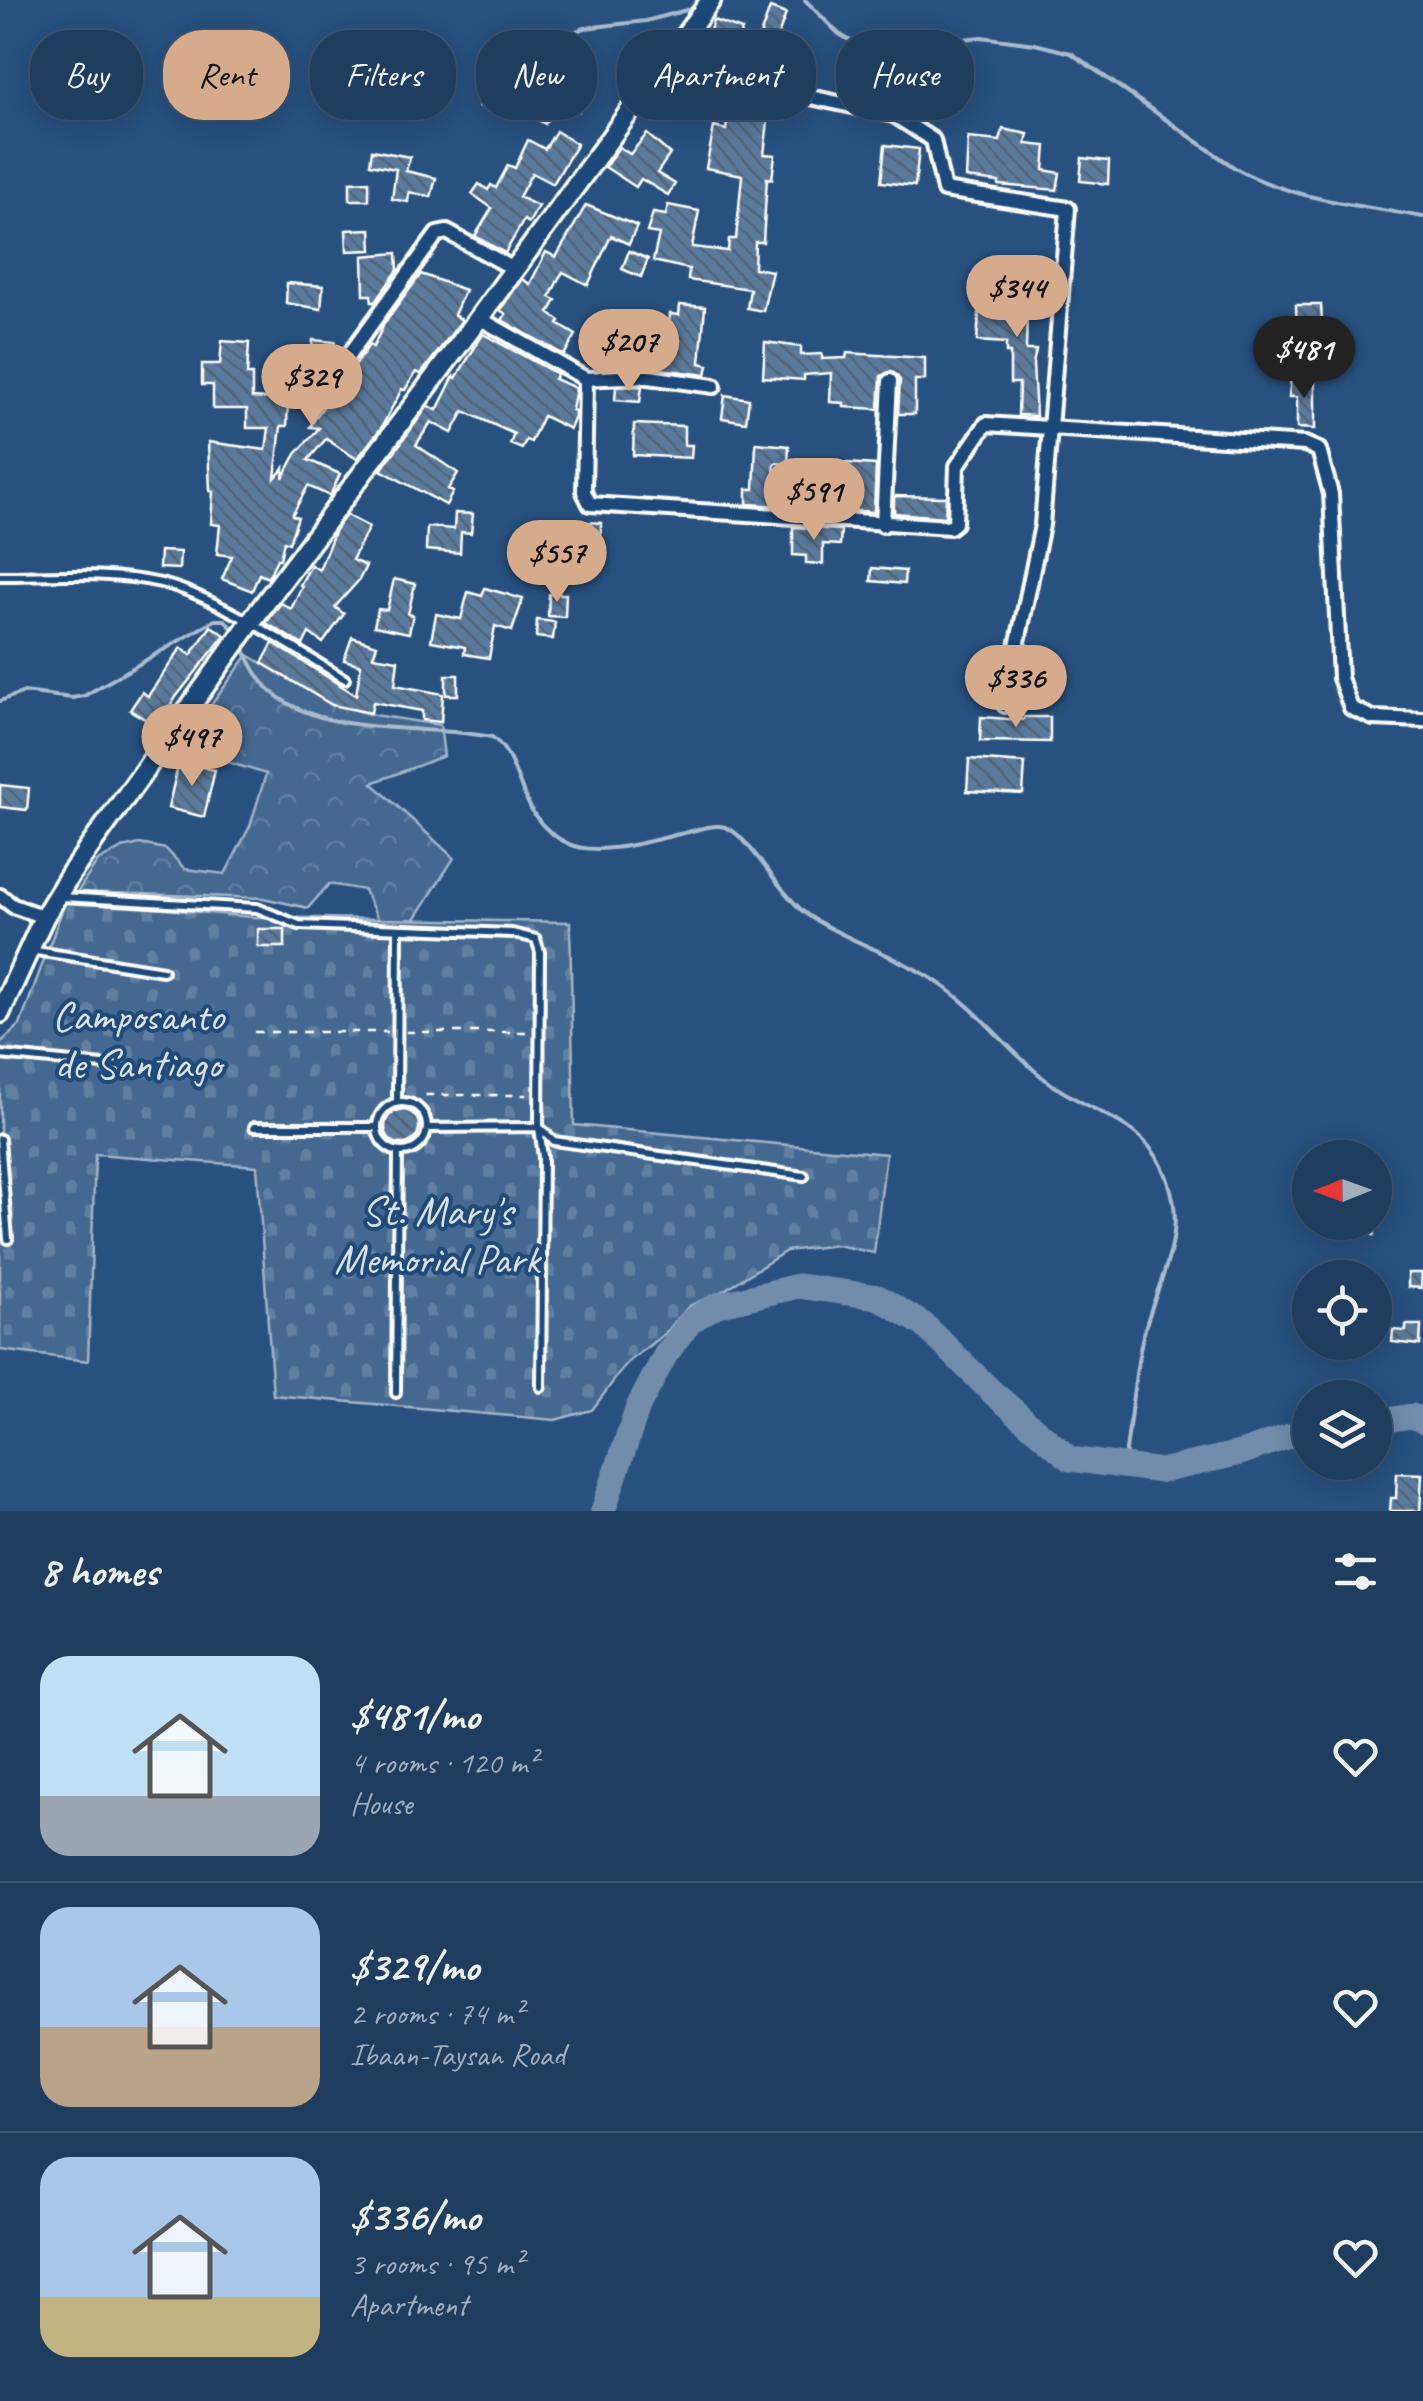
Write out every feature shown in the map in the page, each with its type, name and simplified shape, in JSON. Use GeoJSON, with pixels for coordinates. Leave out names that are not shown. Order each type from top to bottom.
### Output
{"type":"FeatureCollection","features":[{"type":"Feature","properties":{"kind":"main road"},"geometry":{"type":"LineString","coordinates":[[690,30],[711,0]]}},
{"type":"Feature","properties":{"kind":"main road"},"geometry":{"type":"LineString","coordinates":[[0,1013],[56,896],[250,622],[624,120]]}},
{"type":"Feature","properties":{"kind":"street"},"geometry":{"type":"LineString","coordinates":[[816,98],[894,115],[933,140],[944,190],[1068,209],[1053,428],[1042,525],[1005,705]]}},
{"type":"Feature","properties":{"kind":"street"},"geometry":{"type":"LineString","coordinates":[[318,399],[441,231],[514,269]]}},
{"type":"Feature","properties":{"kind":"street"},"geometry":{"type":"LineString","coordinates":[[480,318],[586,378],[641,376],[714,386]]}},
{"type":"Feature","properties":{"kind":"street"},"geometry":{"type":"LineString","coordinates":[[586,378],[584,492],[590,504],[883,525],[954,526],[956,466],[986,424],[1306,444],[1318,450],[1325,464],[1331,494],[1340,678],[1351,708],[1373,718],[1423,720]]}},
{"type":"Feature","properties":{"kind":"street"},"geometry":{"type":"LineString","coordinates":[[883,525],[890,381]]}},
{"type":"Feature","properties":{"kind":"street"},"geometry":{"type":"LineString","coordinates":[[0,896],[13,906],[44,916]]}},
{"type":"Feature","properties":{"kind":"lane"},"geometry":{"type":"LineString","coordinates":[[0,576],[116,576],[164,583],[250,622],[345,679]]}},
{"type":"Feature","properties":{"kind":"lane"},"geometry":{"type":"LineString","coordinates":[[56,896],[258,908],[299,926],[512,933],[536,939],[540,952],[539,1127],[543,1157],[541,1386]]}},
{"type":"Feature","properties":{"kind":"lane"},"geometry":{"type":"LineString","coordinates":[[398,930],[398,1102]]}},
{"type":"Feature","properties":{"kind":"lane"},"geometry":{"type":"LineString","coordinates":[[29,950],[163,971]]}},
{"type":"Feature","properties":{"kind":"lane"},"geometry":{"type":"LineString","coordinates":[[0,1056],[124,1067]]}},
{"type":"Feature","properties":{"kind":"lane"},"geometry":{"type":"LineString","coordinates":[[398,1102],[416,1106],[424,1116],[422,1141],[412,1150],[398,1152],[388,1148],[376,1127],[379,1116],[387,1106],[398,1102]]}},
{"type":"Feature","properties":{"kind":"lane"},"geometry":{"type":"LineString","coordinates":[[254,1126],[376,1127]]}},
{"type":"Feature","properties":{"kind":"lane"},"geometry":{"type":"LineString","coordinates":[[426,1128],[539,1127],[554,1141],[804,1176]]}},
{"type":"Feature","properties":{"kind":"lane"},"geometry":{"type":"LineString","coordinates":[[0,1139],[8,1239]]}},
{"type":"Feature","properties":{"kind":"lane"},"geometry":{"type":"LineString","coordinates":[[396,1393],[398,1152]]}},
{"type":"Feature","properties":{"kind":"path"},"geometry":{"type":"LineString","coordinates":[[416,1106],[422,1095],[539,1095]]}},
{"type":"Feature","properties":{"kind":"green space"},"geometry":{"type":"Polygon","coordinates":[[[248,655],[325,699],[368,714],[440,725],[444,756],[372,783],[454,858],[415,919],[380,923],[364,890],[329,884],[308,908],[263,898],[77,892],[98,861],[122,848],[140,844],[166,849],[185,869],[225,874],[250,826],[266,774],[180,747],[248,655]]]}},
{"type":"Feature","properties":{"kind":"green space","name":"St. Mary's Memorial Park"},"geometry":{"type":"Polygon","coordinates":[[[66,900],[252,917],[570,922],[574,1125],[886,1154],[874,1253],[837,1245],[786,1251],[723,1291],[689,1306],[664,1334],[627,1363],[592,1410],[555,1420],[273,1395],[257,1166],[95,1154],[88,1361],[0,1350],[0,1043],[20,1025],[66,900]]]}},
{"type":"Feature","properties":{"kind":"building"},"geometry":{"type":"Polygon","coordinates":[[[770,8],[786,14],[780,30],[762,30],[770,8]]]}},
{"type":"Feature","properties":{"kind":"building"},"geometry":{"type":"Polygon","coordinates":[[[713,20],[742,30],[710,30],[713,20]]]}},
{"type":"Feature","properties":{"kind":"building"},"geometry":{"type":"Polygon","coordinates":[[[728,120],[768,120],[764,154],[775,155],[772,179],[767,178],[763,242],[755,242],[754,268],[772,271],[763,311],[747,308],[750,289],[688,280],[689,269],[653,261],[659,234],[647,232],[653,213],[666,215],[668,205],[699,211],[692,247],[728,251],[729,239],[736,239],[742,175],[706,168],[714,127],[726,130],[728,120]]]}},
{"type":"Feature","properties":{"kind":"building"},"geometry":{"type":"Polygon","coordinates":[[[1003,129],[1028,134],[1026,144],[1046,146],[1044,170],[1060,173],[1057,190],[966,178],[968,138],[1000,141],[1003,129]]]}},
{"type":"Feature","properties":{"kind":"building"},"geometry":{"type":"Polygon","coordinates":[[[556,131],[577,144],[553,184],[532,173],[519,197],[538,206],[529,223],[524,220],[505,253],[475,236],[492,208],[472,194],[479,184],[488,190],[491,185],[496,188],[508,165],[515,168],[528,140],[545,149],[556,131]]]}},
{"type":"Feature","properties":{"kind":"building"},"geometry":{"type":"Polygon","coordinates":[[[647,134],[670,154],[657,173],[675,184],[668,195],[641,179],[636,187],[605,167],[619,147],[630,154],[647,134]]]}},
{"type":"Feature","properties":{"kind":"building"},"geometry":{"type":"Polygon","coordinates":[[[885,145],[919,149],[915,186],[881,182],[885,145]]]}},
{"type":"Feature","properties":{"kind":"building"},"geometry":{"type":"Polygon","coordinates":[[[372,150],[410,157],[406,171],[436,178],[431,197],[409,192],[408,202],[392,199],[396,169],[370,164],[372,150]]]}},
{"type":"Feature","properties":{"kind":"building"},"geometry":{"type":"Polygon","coordinates":[[[1082,158],[1109,161],[1108,184],[1080,181],[1082,158]]]}},
{"type":"Feature","properties":{"kind":"building"},"geometry":{"type":"Polygon","coordinates":[[[369,181],[369,200],[350,200],[350,182],[369,181]]]}},
{"type":"Feature","properties":{"kind":"building"},"geometry":{"type":"Polygon","coordinates":[[[586,205],[637,226],[629,244],[611,236],[588,285],[563,272],[559,278],[550,297],[556,300],[549,313],[576,335],[564,355],[502,320],[506,314],[500,310],[522,279],[530,284],[546,252],[556,257],[586,205]]]}},
{"type":"Feature","properties":{"kind":"building"},"geometry":{"type":"Polygon","coordinates":[[[371,229],[372,250],[347,251],[346,230],[371,229]]]}},
{"type":"Feature","properties":{"kind":"building"},"geometry":{"type":"Polygon","coordinates":[[[629,251],[648,259],[641,277],[622,269],[629,251]]]}},
{"type":"Feature","properties":{"kind":"building"},"geometry":{"type":"Polygon","coordinates":[[[397,253],[398,270],[372,302],[371,295],[364,295],[363,256],[397,253]]]}},
{"type":"Feature","properties":{"kind":"building"},"geometry":{"type":"Polygon","coordinates":[[[421,274],[465,290],[454,315],[462,320],[421,374],[416,372],[402,389],[381,428],[357,459],[326,439],[308,460],[340,474],[330,496],[308,486],[292,515],[298,517],[289,543],[284,541],[280,559],[268,578],[259,574],[252,591],[222,579],[232,556],[217,554],[220,525],[211,524],[213,491],[208,442],[266,450],[269,428],[247,428],[247,409],[213,409],[213,385],[202,385],[202,364],[220,364],[222,341],[249,343],[247,375],[252,375],[252,398],[288,400],[287,426],[281,426],[275,478],[284,468],[283,478],[296,454],[319,428],[310,427],[317,415],[329,399],[329,404],[369,345],[373,347],[384,324],[421,274]]]}},
{"type":"Feature","properties":{"kind":"building"},"geometry":{"type":"Polygon","coordinates":[[[287,283],[323,286],[321,309],[286,303],[287,283]]]}},
{"type":"Feature","properties":{"kind":"building"},"geometry":{"type":"Polygon","coordinates":[[[1026,288],[1051,290],[1050,311],[1027,310],[1026,350],[1036,350],[1036,416],[1018,415],[1019,383],[1010,383],[1006,343],[977,341],[979,313],[1002,315],[1003,294],[1026,295],[1026,288]]]}},
{"type":"Feature","properties":{"kind":"building"},"geometry":{"type":"Polygon","coordinates":[[[680,305],[705,307],[700,363],[708,365],[706,375],[653,368],[656,356],[595,355],[597,333],[668,337],[670,314],[679,315],[680,305]]]}},
{"type":"Feature","properties":{"kind":"building"},"geometry":{"type":"Polygon","coordinates":[[[1296,305],[1321,305],[1324,356],[1297,355],[1296,305]]]}},
{"type":"Feature","properties":{"kind":"building"},"geometry":{"type":"Polygon","coordinates":[[[483,334],[557,374],[554,379],[576,388],[572,410],[575,417],[570,429],[543,416],[531,442],[526,440],[522,449],[510,444],[514,434],[464,411],[452,433],[431,422],[416,445],[458,473],[448,489],[453,492],[446,505],[381,470],[428,406],[437,410],[454,376],[483,334]]]}},
{"type":"Feature","properties":{"kind":"building"},"geometry":{"type":"Polygon","coordinates":[[[313,340],[335,342],[332,362],[311,360],[313,340]]]}},
{"type":"Feature","properties":{"kind":"building"},"geometry":{"type":"Polygon","coordinates":[[[765,342],[801,347],[801,355],[822,354],[822,359],[846,358],[847,353],[925,358],[925,380],[915,380],[915,414],[898,414],[900,380],[891,371],[881,376],[879,409],[830,402],[831,373],[804,375],[804,380],[763,377],[765,342]]]}},
{"type":"Feature","properties":{"kind":"building"},"geometry":{"type":"Polygon","coordinates":[[[1291,376],[1315,378],[1315,429],[1297,428],[1297,397],[1289,397],[1291,376]]]}},
{"type":"Feature","properties":{"kind":"building"},"geometry":{"type":"Polygon","coordinates":[[[642,386],[640,402],[615,400],[616,387],[642,386]]]}},
{"type":"Feature","properties":{"kind":"building"},"geometry":{"type":"Polygon","coordinates":[[[725,395],[749,399],[746,422],[722,418],[725,395]]]}},
{"type":"Feature","properties":{"kind":"building"},"geometry":{"type":"Polygon","coordinates":[[[634,424],[684,426],[684,445],[692,445],[691,458],[633,455],[634,424]]]}},
{"type":"Feature","properties":{"kind":"building"},"geometry":{"type":"Polygon","coordinates":[[[756,443],[789,446],[788,464],[775,463],[773,490],[788,490],[787,506],[747,504],[747,489],[754,489],[756,443]]]}},
{"type":"Feature","properties":{"kind":"building"},"geometry":{"type":"Polygon","coordinates":[[[846,463],[876,465],[874,512],[816,508],[819,480],[844,482],[846,463]]]}},
{"type":"Feature","properties":{"kind":"building"},"geometry":{"type":"Polygon","coordinates":[[[894,496],[946,497],[945,517],[894,513],[894,496]]]}},
{"type":"Feature","properties":{"kind":"building"},"geometry":{"type":"Polygon","coordinates":[[[455,513],[473,514],[471,533],[461,532],[460,553],[426,550],[427,527],[454,529],[455,513]]]}},
{"type":"Feature","properties":{"kind":"building"},"geometry":{"type":"Polygon","coordinates":[[[346,515],[369,527],[352,560],[366,566],[335,607],[344,614],[323,643],[309,633],[303,645],[266,623],[281,603],[291,609],[311,565],[319,570],[335,530],[346,515]]]}},
{"type":"Feature","properties":{"kind":"building"},"geometry":{"type":"Polygon","coordinates":[[[550,520],[601,523],[600,554],[532,548],[534,532],[550,533],[550,520]]]}},
{"type":"Feature","properties":{"kind":"building"},"geometry":{"type":"Polygon","coordinates":[[[793,527],[841,530],[840,545],[823,544],[823,564],[806,563],[806,556],[793,555],[793,527]]]}},
{"type":"Feature","properties":{"kind":"building"},"geometry":{"type":"Polygon","coordinates":[[[160,551],[180,552],[179,569],[159,568],[160,551]]]}},
{"type":"Feature","properties":{"kind":"building"},"geometry":{"type":"Polygon","coordinates":[[[872,568],[905,571],[904,584],[871,581],[872,568]]]}},
{"type":"Feature","properties":{"kind":"building"},"geometry":{"type":"Polygon","coordinates":[[[394,579],[415,584],[408,614],[413,615],[409,633],[374,626],[378,609],[387,610],[394,579]]]}},
{"type":"Feature","properties":{"kind":"building"},"geometry":{"type":"Polygon","coordinates":[[[485,588],[523,599],[512,631],[495,626],[489,658],[464,654],[465,647],[431,641],[436,614],[461,619],[468,592],[482,596],[485,588]]]}},
{"type":"Feature","properties":{"kind":"building"},"geometry":{"type":"Polygon","coordinates":[[[549,594],[566,594],[565,617],[548,616],[549,594]]]}},
{"type":"Feature","properties":{"kind":"building"},"geometry":{"type":"Polygon","coordinates":[[[537,620],[555,622],[553,639],[536,637],[537,620]]]}},
{"type":"Feature","properties":{"kind":"building"},"geometry":{"type":"Polygon","coordinates":[[[211,626],[225,635],[176,697],[158,727],[130,710],[142,692],[148,696],[181,648],[191,655],[211,626]]]}},
{"type":"Feature","properties":{"kind":"building"},"geometry":{"type":"Polygon","coordinates":[[[352,637],[377,645],[373,656],[398,660],[395,685],[443,694],[441,722],[422,720],[422,711],[373,702],[371,713],[332,705],[262,663],[273,643],[356,695],[361,665],[344,660],[352,637]]]}},
{"type":"Feature","properties":{"kind":"building"},"geometry":{"type":"Polygon","coordinates":[[[446,675],[458,675],[458,695],[446,695],[446,675]]]}},
{"type":"Feature","properties":{"kind":"building"},"geometry":{"type":"Polygon","coordinates":[[[981,717],[1050,717],[1050,742],[980,741],[981,717]]]}},
{"type":"Feature","properties":{"kind":"building"},"geometry":{"type":"Polygon","coordinates":[[[969,759],[1025,763],[1023,794],[967,791],[969,759]]]}},
{"type":"Feature","properties":{"kind":"building"},"geometry":{"type":"Polygon","coordinates":[[[179,762],[215,770],[204,817],[168,808],[179,762]]]}},
{"type":"Feature","properties":{"kind":"building"},"geometry":{"type":"Polygon","coordinates":[[[0,785],[29,788],[27,810],[0,807],[0,785]]]}},
{"type":"Feature","properties":{"kind":"building"},"geometry":{"type":"Polygon","coordinates":[[[258,929],[285,929],[285,947],[258,947],[258,929]]]}},
{"type":"Feature","properties":{"kind":"building"},"geometry":{"type":"Polygon","coordinates":[[[402,1110],[414,1115],[419,1127],[414,1139],[402,1144],[390,1139],[385,1127],[390,1115],[402,1110]]]}},
{"type":"Feature","properties":{"kind":"building"},"geometry":{"type":"Polygon","coordinates":[[[1408,1273],[1422,1273],[1421,1288],[1408,1287],[1408,1273]]]}},
{"type":"Feature","properties":{"kind":"building"},"geometry":{"type":"Polygon","coordinates":[[[1406,1325],[1421,1325],[1420,1345],[1392,1342],[1393,1330],[1406,1331],[1406,1325]]]}},
{"type":"Feature","properties":{"kind":"building"},"geometry":{"type":"Polygon","coordinates":[[[1397,1473],[1422,1474],[1420,1511],[1390,1511],[1391,1498],[1396,1498],[1397,1473]]]}},
{"type":"Feature","properties":{"kind":"waterway"},"geometry":{"type":"LineString","coordinates":[[805,0],[839,34],[859,46],[882,48],[981,37],[1071,53],[1235,168],[1257,179],[1326,200],[1423,217]]}},
{"type":"Feature","properties":{"kind":"waterway"},"geometry":{"type":"LineString","coordinates":[[579,30],[646,21],[694,8]]}},
{"type":"Feature","properties":{"kind":"waterway"},"geometry":{"type":"LineString","coordinates":[[0,701],[24,692],[84,696],[215,620],[225,620],[234,631]]}},
{"type":"Feature","properties":{"kind":"waterway"},"geometry":{"type":"LineString","coordinates":[[243,648],[259,678],[273,693],[296,708],[321,717],[378,727],[492,737],[503,747],[538,820],[569,844],[612,848],[706,827],[725,827],[744,842],[789,897],[812,918],[934,980],[1046,1080],[1140,1137],[1165,1173],[1175,1218],[1170,1255],[1141,1345],[1124,1465]]}},
{"type":"Feature","properties":{"kind":"waterway"},"geometry":{"type":"LineString","coordinates":[[603,1511],[638,1407],[666,1354],[691,1321],[717,1305],[798,1286],[878,1297],[924,1325],[992,1392],[1070,1459],[1161,1471],[1240,1453],[1292,1435]]}},
{"type":"Feature","properties":{"kind":"waterway"},"geometry":{"type":"LineString","coordinates":[[1392,1419],[1412,1416],[1423,1421]]}},
{"type":"Feature","properties":{"kind":"park label","name":"Camposanto de Santiago"},"geometry":{"type":"Point","coordinates":[138,1039]}}]}
